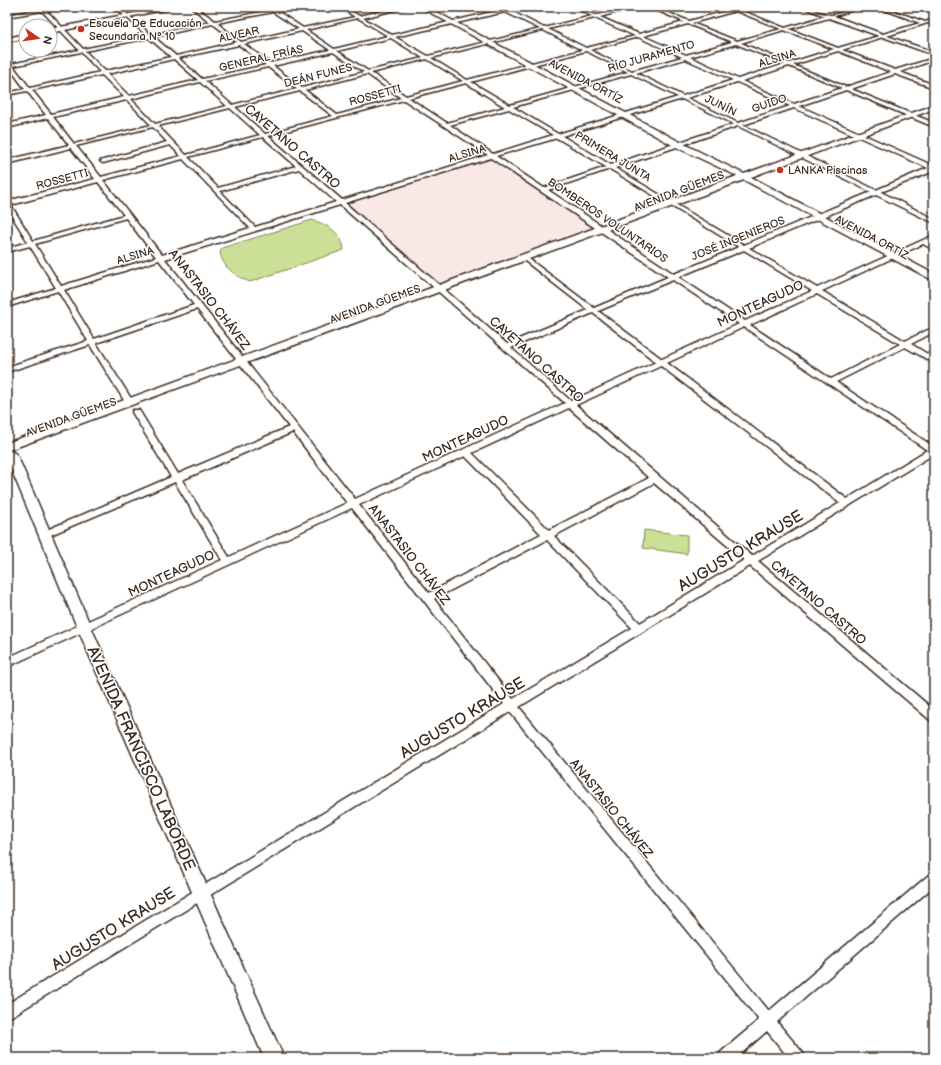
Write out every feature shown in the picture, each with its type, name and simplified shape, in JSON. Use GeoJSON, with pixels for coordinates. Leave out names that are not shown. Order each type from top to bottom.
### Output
{"type":"FeatureCollection","features":[{"type":"Feature","properties":{"kind":"main road"},"geometry":{"type":"LineString","coordinates":[[126,16],[164,7]]}},
{"type":"Feature","properties":{"kind":"main road"},"geometry":{"type":"LineString","coordinates":[[58,29],[175,7]]}},
{"type":"Feature","properties":{"kind":"main road","name":"AVENIDA ORTÍZ"},"geometry":{"type":"LineString","coordinates":[[423,7],[743,177],[815,218],[934,278]]}},
{"type":"Feature","properties":{"kind":"main road"},"geometry":{"type":"LineString","coordinates":[[7,39],[18,37]]}},
{"type":"Feature","properties":{"kind":"main road","name":"AVENIDA GÜEMES"},"geometry":{"type":"LineString","coordinates":[[9,449],[934,107]]}},
{"type":"Feature","properties":{"kind":"main road","name":"AVENIDA ORTÍZ"},"geometry":{"type":"LineString","coordinates":[[891,257],[934,283]]}},
{"type":"Feature","properties":{"kind":"main road","name":"AVENIDA FRANCISCO LABORDE"},"geometry":{"type":"LineString","coordinates":[[9,449],[84,627],[274,1058]]}},
{"type":"Feature","properties":{"kind":"street"},"geometry":{"type":"LineString","coordinates":[[7,16],[42,8],[58,7]]}},
{"type":"Feature","properties":{"kind":"street","name":"CAYETANO CASTRO"},"geometry":{"type":"LineString","coordinates":[[117,7],[506,347],[654,479],[934,717]]}},
{"type":"Feature","properties":{"kind":"street"},"geometry":{"type":"LineString","coordinates":[[193,7],[336,116]]}},
{"type":"Feature","properties":{"kind":"street"},"geometry":{"type":"LineString","coordinates":[[8,64],[214,23],[272,9],[290,7]]}},
{"type":"Feature","properties":{"kind":"street","name":"PRIMERA JUNTA"},"geometry":{"type":"LineString","coordinates":[[342,7],[934,361]]}},
{"type":"Feature","properties":{"kind":"street","name":"ALVEAR"},"geometry":{"type":"LineString","coordinates":[[7,94],[405,7]]}},
{"type":"Feature","properties":{"kind":"street","name":"JUNÍN"},"geometry":{"type":"LineString","coordinates":[[499,7],[934,221]]}},
{"type":"Feature","properties":{"kind":"street","name":"GENERAL FRÍAS"},"geometry":{"type":"LineString","coordinates":[[7,126],[519,7]]}},
{"type":"Feature","properties":{"kind":"street"},"geometry":{"type":"LineString","coordinates":[[575,7],[933,168]]}},
{"type":"Feature","properties":{"kind":"street","name":"DEÁN FUNES"},"geometry":{"type":"LineString","coordinates":[[7,162],[633,7]]}},
{"type":"Feature","properties":{"kind":"street"},"geometry":{"type":"LineString","coordinates":[[651,7],[934,125]]}},
{"type":"Feature","properties":{"kind":"street"},"geometry":{"type":"LineString","coordinates":[[729,7],[934,87]]}},
{"type":"Feature","properties":{"kind":"street","name":"ROSSETTI"},"geometry":{"type":"LineString","coordinates":[[7,203],[748,7]]}},
{"type":"Feature","properties":{"kind":"street"},"geometry":{"type":"LineString","coordinates":[[804,7],[934,54]]}},
{"type":"Feature","properties":{"kind":"street","name":"RÍO JURAMENTO"},"geometry":{"type":"LineString","coordinates":[[446,125],[862,7]]}},
{"type":"Feature","properties":{"kind":"street"},"geometry":{"type":"LineString","coordinates":[[879,7],[934,26]]}},
{"type":"Feature","properties":{"kind":"street"},"geometry":{"type":"LineString","coordinates":[[42,8],[254,229]]}},
{"type":"Feature","properties":{"kind":"street","name":"BOMBEROS VOLUNTARIOS"},"geometry":{"type":"LineString","coordinates":[[272,9],[934,451]]}},
{"type":"Feature","properties":{"kind":"street","name":"ALSINA"},"geometry":{"type":"LineString","coordinates":[[7,306],[934,20]]}},
{"type":"Feature","properties":{"kind":"street","name":"GUIDO"},"geometry":{"type":"LineString","coordinates":[[543,190],[934,59]]}},
{"type":"Feature","properties":{"kind":"street","name":"ANASTASIO CHÁVEZ"},"geometry":{"type":"LineString","coordinates":[[8,64],[512,706],[798,1058]]}},
{"type":"Feature","properties":{"kind":"street"},"geometry":{"type":"LineString","coordinates":[[103,161],[172,143]]}},
{"type":"Feature","properties":{"kind":"street"},"geometry":{"type":"LineString","coordinates":[[217,190],[299,167]]}},
{"type":"Feature","properties":{"kind":"street","name":"JOSÉ INGENIEROS"},"geometry":{"type":"LineString","coordinates":[[506,347],[933,168]]}},
{"type":"Feature","properties":{"kind":"street"},"geometry":{"type":"LineString","coordinates":[[7,203],[128,400]]}},
{"type":"Feature","properties":{"kind":"street"},"geometry":{"type":"LineString","coordinates":[[7,250],[128,216]]}},
{"type":"Feature","properties":{"kind":"street","name":"MONTEAGUDO"},"geometry":{"type":"LineString","coordinates":[[7,663],[934,237]]}},
{"type":"Feature","properties":{"kind":"street"},"geometry":{"type":"LineString","coordinates":[[922,242],[934,248]]}},
{"type":"Feature","properties":{"kind":"street"},"geometry":{"type":"LineString","coordinates":[[526,259],[847,503]]}},
{"type":"Feature","properties":{"kind":"street"},"geometry":{"type":"LineString","coordinates":[[7,370],[199,306]]}},
{"type":"Feature","properties":{"kind":"street"},"geometry":{"type":"LineString","coordinates":[[831,382],[934,329]]}},
{"type":"Feature","properties":{"kind":"street"},"geometry":{"type":"LineString","coordinates":[[136,412],[227,561]]}},
{"type":"Feature","properties":{"kind":"street"},"geometry":{"type":"LineString","coordinates":[[45,534],[295,428]]}},
{"type":"Feature","properties":{"kind":"street","name":"AUGUSTO KRAUSE"},"geometry":{"type":"LineString","coordinates":[[7,1012],[202,892],[934,451]]}},
{"type":"Feature","properties":{"kind":"street"},"geometry":{"type":"LineString","coordinates":[[466,452],[640,629]]}},
{"type":"Feature","properties":{"kind":"street"},"geometry":{"type":"LineString","coordinates":[[427,598],[654,479]]}},
{"type":"Feature","properties":{"kind":"street"},"geometry":{"type":"LineString","coordinates":[[725,1058],[934,878]]}},
{"type":"Feature","properties":{"kind":"shaded area"},"geometry":{"type":"Polygon","coordinates":[[[491,157],[596,228],[440,286],[343,203],[491,157]]]}},
{"type":"Feature","properties":{"kind":"green space"},"geometry":{"type":"Polygon","coordinates":[[[312,220],[333,230],[341,239],[344,250],[250,282],[235,274],[223,261],[220,251],[222,248],[312,220]]]}},
{"type":"Feature","properties":{"kind":"green space"},"geometry":{"type":"Polygon","coordinates":[[[644,530],[687,535],[687,554],[643,548],[644,530]]]}},
{"type":"Feature","properties":{"kind":"place","name":"Escuela De Educación Secundaria Nº 10"},"geometry":{"type":"Point","coordinates":[81,29]}},
{"type":"Feature","properties":{"kind":"place","name":"LANKA Piscinas"},"geometry":{"type":"Point","coordinates":[780,170]}}]}
